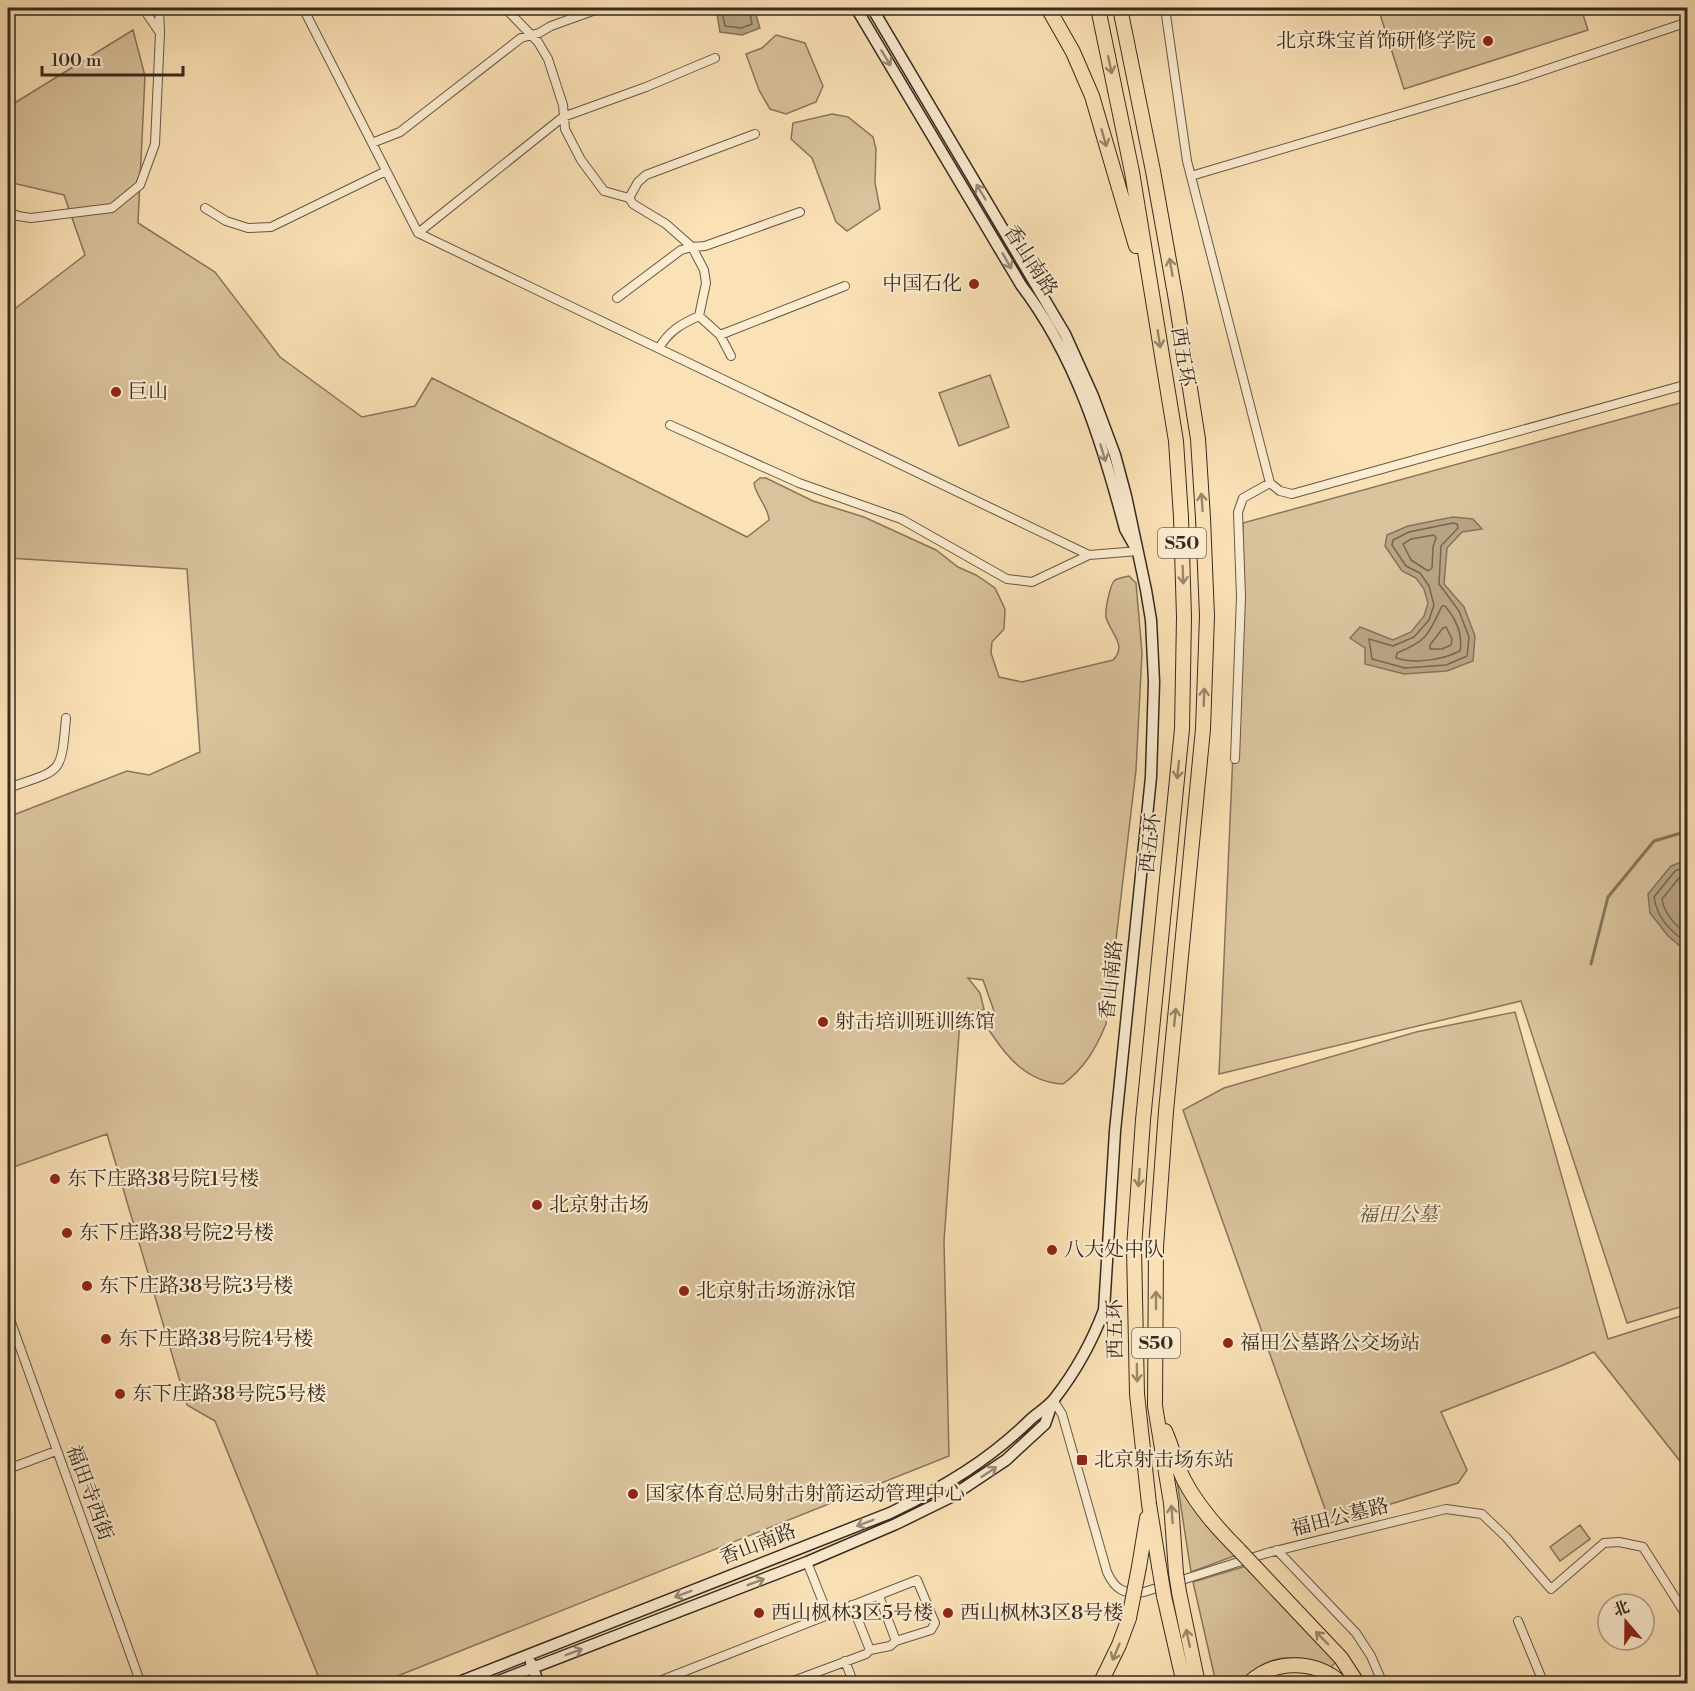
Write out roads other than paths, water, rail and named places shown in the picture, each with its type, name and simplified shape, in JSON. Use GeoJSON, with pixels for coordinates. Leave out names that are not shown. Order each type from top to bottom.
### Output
{"type":"FeatureCollection","features":[{"type":"Feature","properties":{"kind":"highway"},"geometry":{"type":"LineString","coordinates":[[1048,8],[1073,52],[1092,96],[1153,304]]}},
{"type":"Feature","properties":{"kind":"highway","name":"西五环"},"geometry":{"type":"LineString","coordinates":[[1098,8],[1132,172],[1176,441],[1181,517],[1184,617],[1182,729],[1146,1084],[1134,1259],[1137,1394],[1149,1504],[1164,1596],[1184,1683]]}},
{"type":"Feature","properties":{"kind":"highway","name":"西五环"},"geometry":{"type":"LineString","coordinates":[[1120,8],[1176,300],[1198,439],[1203,518],[1207,616],[1203,729],[1169,1075],[1156,1246],[1155,1406],[1171,1503],[1176,1573],[1198,1683]]}},
{"type":"Feature","properties":{"kind":"highway"},"geometry":{"type":"LineString","coordinates":[[1126,8],[1130,53]]}},
{"type":"Feature","properties":{"kind":"highway"},"geometry":{"type":"LineString","coordinates":[[1155,1406],[1192,1495],[1217,1528],[1341,1658],[1358,1683]]}},
{"type":"Feature","properties":{"kind":"highway"},"geometry":{"type":"LineString","coordinates":[[1100,1683],[1119,1645],[1129,1618],[1149,1504]]}},
{"type":"Feature","properties":{"kind":"highway"},"geometry":{"type":"LineString","coordinates":[[1248,1683],[1257,1675],[1272,1668],[1300,1665],[1328,1672],[1342,1683]]}},
{"type":"Feature","properties":{"kind":"main road","name":"香山南路"},"geometry":{"type":"LineString","coordinates":[[856,8],[1021,285],[1043,315],[1070,362],[1095,428],[1125,529],[1138,550]]}},
{"type":"Feature","properties":{"kind":"main road","name":"香山南路"},"geometry":{"type":"LineString","coordinates":[[454,1683],[890,1513],[936,1490],[980,1463],[1053,1401],[1078,1366],[1095,1335],[1104,1310],[1118,1096],[1154,734],[1151,620],[1138,550],[1115,455],[1093,396],[1065,334],[872,8]]}},
{"type":"Feature","properties":{"kind":"main road","name":"香山南路"},"geometry":{"type":"LineString","coordinates":[[491,1683],[807,1562],[896,1524],[949,1498],[1006,1460],[1045,1424],[1053,1401]]}},
{"type":"Feature","properties":{"kind":"main road"},"geometry":{"type":"LineString","coordinates":[[527,1654],[539,1683]]}},
{"type":"Feature","properties":{"kind":"main road"},"geometry":{"type":"LineString","coordinates":[[514,1660],[524,1683]]}},
{"type":"Feature","properties":{"kind":"street"},"geometry":{"type":"LineString","coordinates":[[142,8],[160,33]]}},
{"type":"Feature","properties":{"kind":"street"},"geometry":{"type":"LineString","coordinates":[[8,212],[31,218],[112,208],[140,185],[155,144],[159,8]]}},
{"type":"Feature","properties":{"kind":"street"},"geometry":{"type":"LineString","coordinates":[[303,8],[418,233],[1089,555]]}},
{"type":"Feature","properties":{"kind":"street"},"geometry":{"type":"LineString","coordinates":[[505,8],[538,42],[548,59],[563,105],[565,129],[581,160],[604,190],[630,198],[633,204],[666,224],[692,246],[704,270],[706,283],[699,316]]}},
{"type":"Feature","properties":{"kind":"street"},"geometry":{"type":"LineString","coordinates":[[372,143],[400,132],[521,38],[601,8]]}},
{"type":"Feature","properties":{"kind":"street"},"geometry":{"type":"LineString","coordinates":[[1165,8],[1187,161],[1270,483],[1280,491],[1292,494],[1688,384]]}},
{"type":"Feature","properties":{"kind":"street"},"geometry":{"type":"LineString","coordinates":[[1191,176],[1515,80],[1688,22]]}},
{"type":"Feature","properties":{"kind":"street"},"geometry":{"type":"LineString","coordinates":[[418,233],[563,117],[646,87],[715,58]]}},
{"type":"Feature","properties":{"kind":"street"},"geometry":{"type":"LineString","coordinates":[[630,198],[638,182],[646,175],[755,134]]}},
{"type":"Feature","properties":{"kind":"street"},"geometry":{"type":"LineString","coordinates":[[205,208],[237,225],[248,228],[271,227],[386,171]]}},
{"type":"Feature","properties":{"kind":"street"},"geometry":{"type":"LineString","coordinates":[[617,298],[681,250],[692,246],[705,246],[800,212]]}},
{"type":"Feature","properties":{"kind":"street"},"geometry":{"type":"LineString","coordinates":[[720,335],[845,286]]}},
{"type":"Feature","properties":{"kind":"street"},"geometry":{"type":"LineString","coordinates":[[659,348],[680,324],[699,316]]}},
{"type":"Feature","properties":{"kind":"street"},"geometry":{"type":"LineString","coordinates":[[699,316],[720,335],[731,356]]}},
{"type":"Feature","properties":{"kind":"street"},"geometry":{"type":"LineString","coordinates":[[670,424],[800,483],[901,519],[1007,579],[1032,582],[1089,555],[1138,550]]}},
{"type":"Feature","properties":{"kind":"street"},"geometry":{"type":"LineString","coordinates":[[1235,759],[1241,597],[1238,512],[1243,498],[1270,483]]}},
{"type":"Feature","properties":{"kind":"street"},"geometry":{"type":"LineString","coordinates":[[8,788],[50,774],[58,767],[63,757],[66,718]]}},
{"type":"Feature","properties":{"kind":"street","name":"福田寺西街"},"geometry":{"type":"LineString","coordinates":[[8,1318],[141,1683]]}},
{"type":"Feature","properties":{"kind":"street","name":"福田公墓路"},"geometry":{"type":"LineString","coordinates":[[1053,1401],[1062,1414],[1107,1572],[1112,1582],[1122,1592],[1131,1594],[1144,1592],[1277,1550],[1446,1509],[1482,1514],[1506,1537],[1551,1589],[1605,1543],[1619,1542],[1643,1547],[1688,1617]]}},
{"type":"Feature","properties":{"kind":"street"},"geometry":{"type":"LineString","coordinates":[[8,1468],[56,1451]]}},
{"type":"Feature","properties":{"kind":"street"},"geometry":{"type":"LineString","coordinates":[[1277,1550],[1356,1633],[1371,1656],[1383,1683]]}},
{"type":"Feature","properties":{"kind":"street"},"geometry":{"type":"LineString","coordinates":[[807,1562],[828,1615]]}},
{"type":"Feature","properties":{"kind":"street"},"geometry":{"type":"LineString","coordinates":[[652,1683],[917,1580],[935,1623],[931,1630],[896,1641],[891,1646],[870,1650],[866,1654],[785,1683]]}},
{"type":"Feature","properties":{"kind":"street"},"geometry":{"type":"LineString","coordinates":[[879,1596],[896,1641]]}},
{"type":"Feature","properties":{"kind":"street"},"geometry":{"type":"LineString","coordinates":[[852,1605],[870,1650]]}},
{"type":"Feature","properties":{"kind":"street"},"geometry":{"type":"LineString","coordinates":[[1518,1621],[1544,1683]]}},
{"type":"Feature","properties":{"kind":"street"},"geometry":{"type":"LineString","coordinates":[[845,1661],[854,1683]]}},
{"type":"Feature","properties":{"kind":"water"},"geometry":{"type":"Polygon","coordinates":[[[710,8],[754,8],[760,28],[742,35],[720,32],[717,14],[710,8]]]}},
{"type":"Feature","properties":{"kind":"water"},"geometry":{"type":"Polygon","coordinates":[[[1453,517],[1473,519],[1482,529],[1462,532],[1447,548],[1444,584],[1464,607],[1475,636],[1473,661],[1447,671],[1404,674],[1365,664],[1365,648],[1350,638],[1360,627],[1393,640],[1411,632],[1424,616],[1428,603],[1424,589],[1416,578],[1402,571],[1385,546],[1387,535],[1408,526],[1453,517]]]}},
{"type":"Feature","properties":{"kind":"water"},"geometry":{"type":"Polygon","coordinates":[[[1688,860],[1687,952],[1668,936],[1650,913],[1648,894],[1671,866],[1688,860]]]}},
{"type":"Feature","properties":{"kind":"waterway"},"geometry":{"type":"LineString","coordinates":[[1591,964],[1608,897],[1654,841],[1688,831]]}},
{"type":"Feature","properties":{"kind":"place","name":"北京珠宝首饰研修学院"},"geometry":{"type":"Point","coordinates":[1488,41]}},
{"type":"Feature","properties":{"kind":"place","name":"中国石化"},"geometry":{"type":"Point","coordinates":[974,284]}},
{"type":"Feature","properties":{"kind":"place","name":"巨山"},"geometry":{"type":"Point","coordinates":[116,392]}},
{"type":"Feature","properties":{"kind":"place","name":"射击培训班训练馆"},"geometry":{"type":"Point","coordinates":[823,1022]}},
{"type":"Feature","properties":{"kind":"place","name":"东下庄路38号院1号楼"},"geometry":{"type":"Point","coordinates":[55,1179]}},
{"type":"Feature","properties":{"kind":"place","name":"北京射击场"},"geometry":{"type":"Point","coordinates":[537,1205]}},
{"type":"Feature","properties":{"kind":"place","name":"东下庄路38号院2号楼"},"geometry":{"type":"Point","coordinates":[67,1233]}},
{"type":"Feature","properties":{"kind":"place","name":"八大处中队"},"geometry":{"type":"Point","coordinates":[1052,1250]}},
{"type":"Feature","properties":{"kind":"place","name":"东下庄路38号院3号楼"},"geometry":{"type":"Point","coordinates":[87,1286]}},
{"type":"Feature","properties":{"kind":"place","name":"北京射击场游泳馆"},"geometry":{"type":"Point","coordinates":[684,1291]}},
{"type":"Feature","properties":{"kind":"place","name":"东下庄路38号院4号楼"},"geometry":{"type":"Point","coordinates":[106,1339]}},
{"type":"Feature","properties":{"kind":"place","name":"福田公墓路公交场站"},"geometry":{"type":"Point","coordinates":[1228,1343]}},
{"type":"Feature","properties":{"kind":"place","name":"东下庄路38号院5号楼"},"geometry":{"type":"Point","coordinates":[120,1394]}},
{"type":"Feature","properties":{"kind":"place","name":"北京射击场东站"},"geometry":{"type":"Point","coordinates":[1082,1460]}},
{"type":"Feature","properties":{"kind":"place","name":"国家体育总局射击射箭运动管理中心"},"geometry":{"type":"Point","coordinates":[633,1494]}},
{"type":"Feature","properties":{"kind":"place","name":"西山枫林3区5号楼"},"geometry":{"type":"Point","coordinates":[759,1613]}},
{"type":"Feature","properties":{"kind":"place","name":"西山枫林3区8号楼"},"geometry":{"type":"Point","coordinates":[948,1613]}},
{"type":"Feature","properties":{"kind":"park label","name":"福田公墓"},"geometry":{"type":"Point","coordinates":[1398,1215]}}]}
